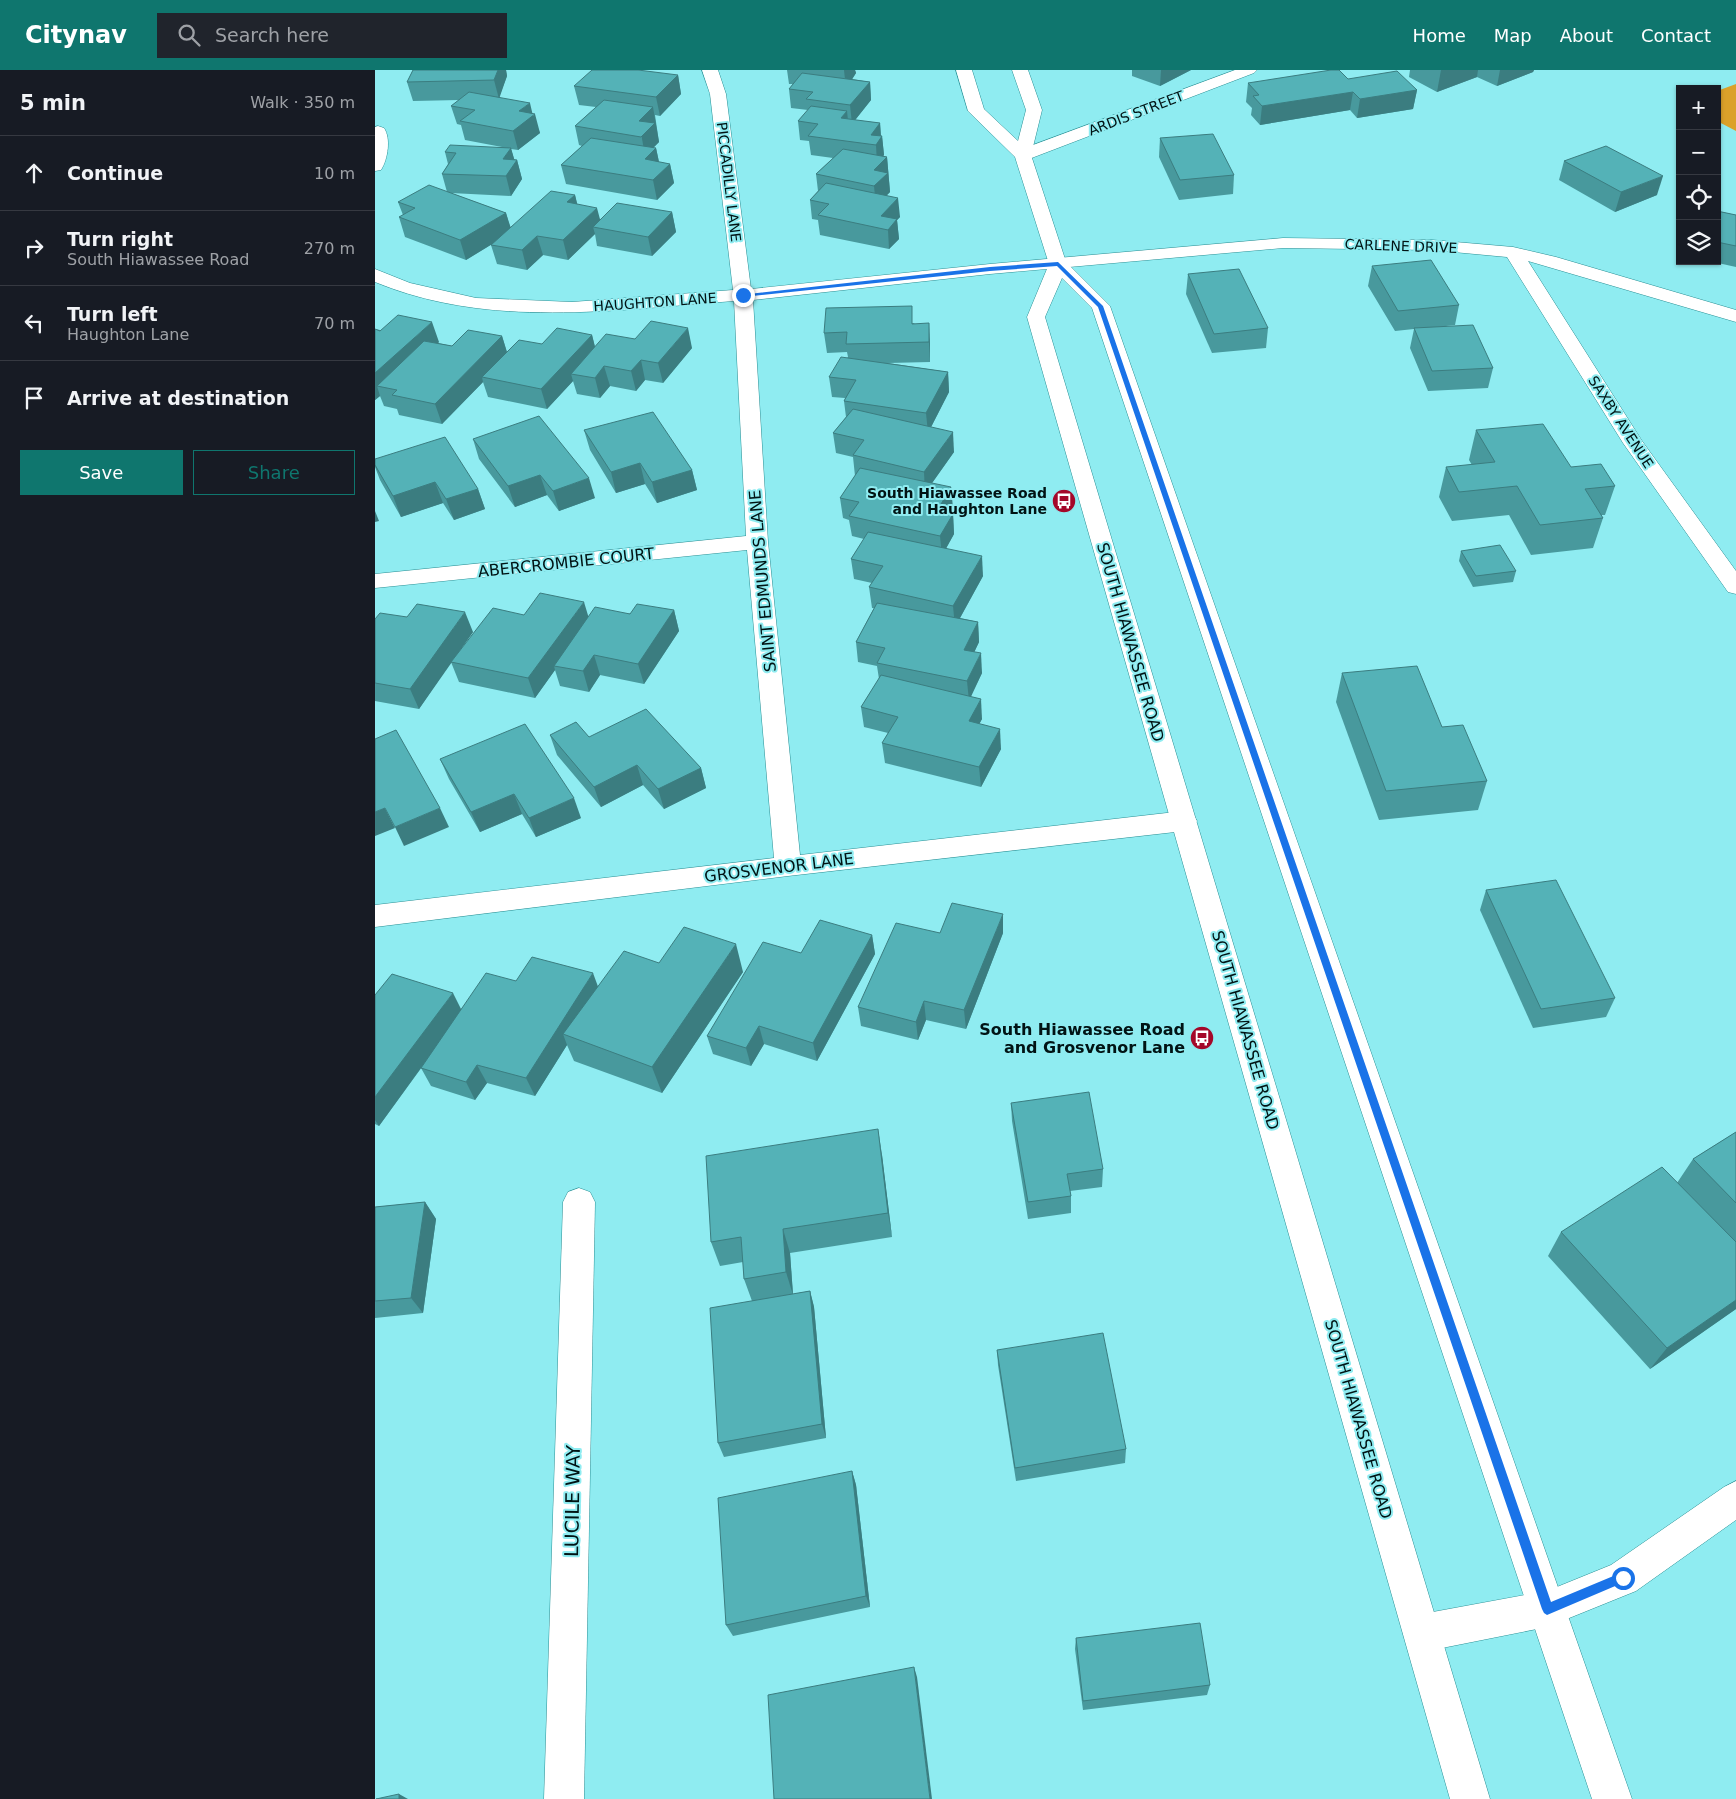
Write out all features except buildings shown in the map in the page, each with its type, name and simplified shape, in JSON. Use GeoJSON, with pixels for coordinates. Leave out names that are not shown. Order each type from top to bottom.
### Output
{"type":"FeatureCollection","features":[{"type":"Feature","properties":{"kind":"street","name":"PICCADILLY LANE"},"geometry":{"type":"LineString","coordinates":[[710,70],[718,94],[743,295]]}},
{"type":"Feature","properties":{"kind":"street"},"geometry":{"type":"LineString","coordinates":[[964,70],[976,111],[1023,155],[1058,264],[1101,306],[1612,1799]]}},
{"type":"Feature","properties":{"kind":"street"},"geometry":{"type":"LineString","coordinates":[[1020,70],[1034,110],[1023,155]]}},
{"type":"Feature","properties":{"kind":"street","name":"ARDIS STREET"},"geometry":{"type":"LineString","coordinates":[[1023,155],[1249,70]]}},
{"type":"Feature","properties":{"kind":"street"},"geometry":{"type":"LineString","coordinates":[[375,166],[379,156],[378,131]]}},
{"type":"Feature","properties":{"kind":"street","name":"CARLENE DRIVE"},"geometry":{"type":"LineString","coordinates":[[1058,264],[1283,243],[1432,245],[1513,252],[1550,261],[1736,316]]}},
{"type":"Feature","properties":{"kind":"street","name":"SAXBY AVENUE"},"geometry":{"type":"LineString","coordinates":[[1513,252],[1633,442],[1736,587]]}},
{"type":"Feature","properties":{"kind":"street","name":"HAUGHTON LANE"},"geometry":{"type":"LineString","coordinates":[[375,275],[404,286],[476,304],[572,308],[743,295],[990,269],[1058,264]]}},
{"type":"Feature","properties":{"kind":"street","name":"SOUTH HIAWASSEE ROAD"},"geometry":{"type":"LineString","coordinates":[[1058,264],[1036,317],[1470,1799]]}},
{"type":"Feature","properties":{"kind":"street","name":"SAINT EDMUNDS LANE"},"geometry":{"type":"LineString","coordinates":[[743,295],[757,542],[788,866]]}},
{"type":"Feature","properties":{"kind":"street","name":"ABERCROMBIE COURT"},"geometry":{"type":"LineString","coordinates":[[375,582],[757,542]]}},
{"type":"Feature","properties":{"kind":"street","name":"GROSVENOR LANE"},"geometry":{"type":"LineString","coordinates":[[375,916],[1184,821]]}},
{"type":"Feature","properties":{"kind":"street","name":"LUCILE WAY"},"geometry":{"type":"LineString","coordinates":[[564,1799],[579,1202]]}},
{"type":"Feature","properties":{"kind":"street"},"geometry":{"type":"LineString","coordinates":[[1422,1633],[1547,1609],[1623,1578],[1736,1500]]}},
{"type":"Feature","properties":{"kind":"shaded area"},"geometry":{"type":"Polygon","coordinates":[[[1736,84],[1736,131],[1721,123],[1721,90],[1736,84]]]}},
{"type":"Feature","properties":{"kind":"place","name":"South Hiawassee Road and Haughton Lane"},"geometry":{"type":"Point","coordinates":[1064,501]}},
{"type":"Feature","properties":{"kind":"place","name":"South Hiawassee Road and Grosvenor Lane"},"geometry":{"type":"Point","coordinates":[1202,1038]}},
{"type":"Feature","properties":{"kind":"route"},"geometry":{"type":"LineString","coordinates":[[743,295],[990,269],[1058,264],[1101,306],[1395,1160],[1547,1609],[1623,1578]]}}]}
